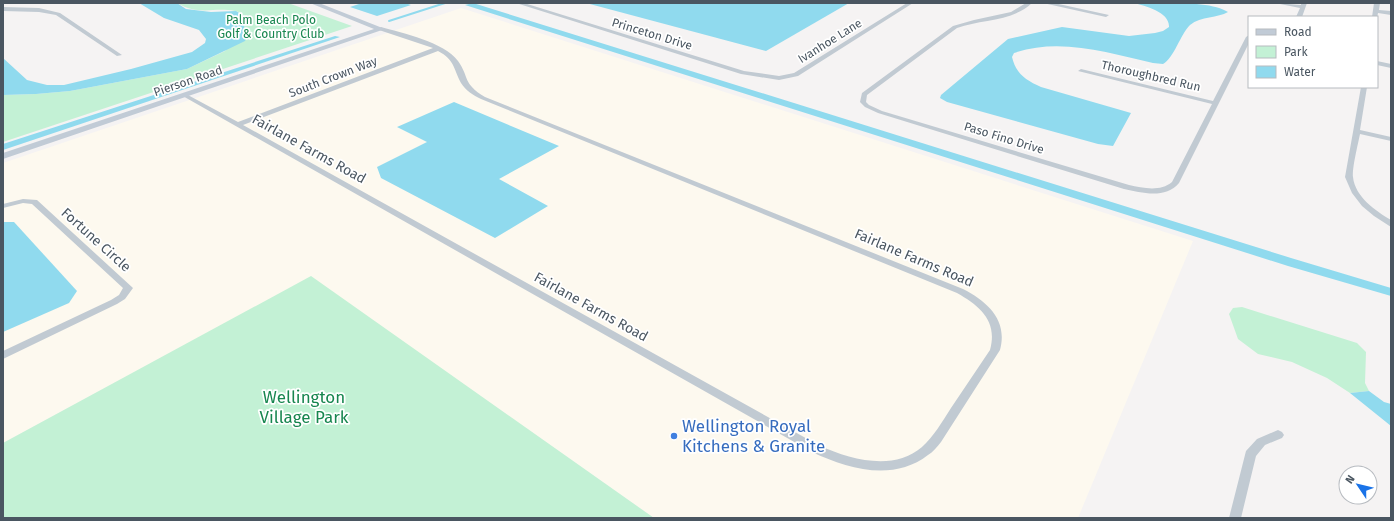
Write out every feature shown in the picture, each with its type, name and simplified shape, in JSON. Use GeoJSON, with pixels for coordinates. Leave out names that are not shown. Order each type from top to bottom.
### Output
{"type":"FeatureCollection","features":[{"type":"Feature","properties":{"kind":"street","name":"Fairlane Farms Road"},"geometry":{"type":"LineString","coordinates":[[184,95],[830,457],[863,466],[884,466],[912,460],[932,446],[997,345],[998,334],[995,323],[980,303],[967,294],[483,98],[465,86],[454,61],[437,49],[313,3]]}},
{"type":"Feature","properties":{"kind":"street","name":"Princeton Drive"},"geometry":{"type":"LineString","coordinates":[[519,3],[742,73],[779,78]]}},
{"type":"Feature","properties":{"kind":"street","name":"Ivanhoe Lane"},"geometry":{"type":"LineString","coordinates":[[779,78],[796,75],[910,3]]}},
{"type":"Feature","properties":{"kind":"street","name":"Paso Fino Drive"},"geometry":{"type":"LineString","coordinates":[[1029,3],[1023,8],[1011,13],[970,22],[955,27],[864,94],[863,102],[871,109],[887,115],[1127,187],[1155,190],[1166,189],[1175,183],[1248,39]]}},
{"type":"Feature","properties":{"kind":"street"},"geometry":{"type":"LineString","coordinates":[[1046,3],[1106,15]]}},
{"type":"Feature","properties":{"kind":"street"},"geometry":{"type":"LineString","coordinates":[[1278,3],[1303,5],[1299,16]]}},
{"type":"Feature","properties":{"kind":"street"},"geometry":{"type":"LineString","coordinates":[[1375,16],[1377,3]]}},
{"type":"Feature","properties":{"kind":"street"},"geometry":{"type":"LineString","coordinates":[[3,9],[39,10],[58,14],[118,55]]}},
{"type":"Feature","properties":{"kind":"street"},"geometry":{"type":"LineString","coordinates":[[1376,11],[1391,13]]}},
{"type":"Feature","properties":{"kind":"street","name":"Pierson Road"},"geometry":{"type":"LineString","coordinates":[[3,156],[381,29]]}},
{"type":"Feature","properties":{"kind":"street","name":"South Crown Way"},"geometry":{"type":"LineString","coordinates":[[237,124],[437,49]]}},
{"type":"Feature","properties":{"kind":"street"},"geometry":{"type":"LineString","coordinates":[[1378,63],[1391,66]]}},
{"type":"Feature","properties":{"kind":"street","name":"Thoroughbred Run"},"geometry":{"type":"LineString","coordinates":[[1081,71],[1215,103]]}},
{"type":"Feature","properties":{"kind":"street"},"geometry":{"type":"LineString","coordinates":[[1364,88],[1349,178],[1353,192],[1369,209],[1391,224]]}},
{"type":"Feature","properties":{"kind":"street"},"geometry":{"type":"LineString","coordinates":[[1357,131],[1391,139]]}},
{"type":"Feature","properties":{"kind":"street","name":"Fortune Circle"},"geometry":{"type":"LineString","coordinates":[[3,206],[23,201],[34,202],[128,288],[122,297],[114,302],[3,355]]}},
{"type":"Feature","properties":{"kind":"street"},"geometry":{"type":"LineString","coordinates":[[1235,518],[1250,454],[1261,442],[1278,435]]}},
{"type":"Feature","properties":{"kind":"shaded area"},"geometry":{"type":"Polygon","coordinates":[[[461,8],[1193,241],[1078,518],[654,518],[311,277],[3,443],[3,163],[461,8]]]}},
{"type":"Feature","properties":{"kind":"green space","name":"Palm Beach Polo Golf & Country Club"},"geometry":{"type":"Polygon","coordinates":[[[177,3],[288,3],[352,26],[3,142],[3,95],[70,91],[187,69],[225,51],[244,28],[246,17],[238,12],[227,10],[192,9],[177,3]]]}},
{"type":"Feature","properties":{"kind":"green space","name":"Wellington Village Park"},"geometry":{"type":"Polygon","coordinates":[[[311,276],[654,518],[3,518],[3,443],[311,276]]]}},
{"type":"Feature","properties":{"kind":"green space"},"geometry":{"type":"Polygon","coordinates":[[[1242,307],[1357,343],[1366,352],[1365,383],[1369,391],[1350,393],[1327,378],[1292,362],[1258,354],[1238,339],[1229,314],[1233,308],[1242,307]]]}},
{"type":"Feature","properties":{"kind":"water"},"geometry":{"type":"Polygon","coordinates":[[[139,3],[177,3],[186,9],[211,12],[236,11],[246,17],[244,28],[248,35],[245,41],[187,69],[70,91],[3,95],[3,58],[27,80],[47,85],[64,85],[131,69],[192,52],[205,43],[206,39],[199,30],[164,18],[139,3]]]}},
{"type":"Feature","properties":{"kind":"water"},"geometry":{"type":"Polygon","coordinates":[[[362,3],[405,3],[411,5],[377,16],[350,7],[362,3]]]}},
{"type":"Feature","properties":{"kind":"water"},"geometry":{"type":"Polygon","coordinates":[[[473,3],[1391,288],[1391,296],[1288,266],[465,5],[473,3]]]}},
{"type":"Feature","properties":{"kind":"water"},"geometry":{"type":"Polygon","coordinates":[[[586,3],[849,3],[766,51],[586,3]]]}},
{"type":"Feature","properties":{"kind":"water"},"geometry":{"type":"Polygon","coordinates":[[[1134,3],[1197,4],[1220,8],[1228,12],[1199,20],[1190,25],[1183,34],[1174,52],[1163,64],[1102,51],[1067,46],[1031,48],[1014,53],[1012,57],[1016,68],[1022,76],[1041,87],[1131,113],[1113,146],[1098,144],[947,102],[940,98],[941,95],[1008,39],[1062,27],[1129,36],[1155,33],[1163,31],[1169,27],[1166,17],[1156,10],[1134,3]]]}},
{"type":"Feature","properties":{"kind":"water"},"geometry":{"type":"Polygon","coordinates":[[[454,102],[559,146],[499,179],[548,206],[495,238],[381,178],[377,167],[427,142],[397,127],[454,102]]]}},
{"type":"Feature","properties":{"kind":"water"},"geometry":{"type":"Polygon","coordinates":[[[3,222],[14,222],[77,291],[69,303],[3,332],[3,222]]]}},
{"type":"Feature","properties":{"kind":"water"},"geometry":{"type":"Polygon","coordinates":[[[1369,391],[1384,402],[1391,404],[1391,426],[1350,393],[1369,391]]]}},
{"type":"Feature","properties":{"kind":"waterway"},"geometry":{"type":"LineString","coordinates":[[389,21],[445,3]]}},
{"type":"Feature","properties":{"kind":"waterway"},"geometry":{"type":"LineString","coordinates":[[3,147],[337,37]]}},
{"type":"Feature","properties":{"kind":"place","name":"Wellington Royal Kitchens & Granite"},"geometry":{"type":"Point","coordinates":[674,436]}}]}
